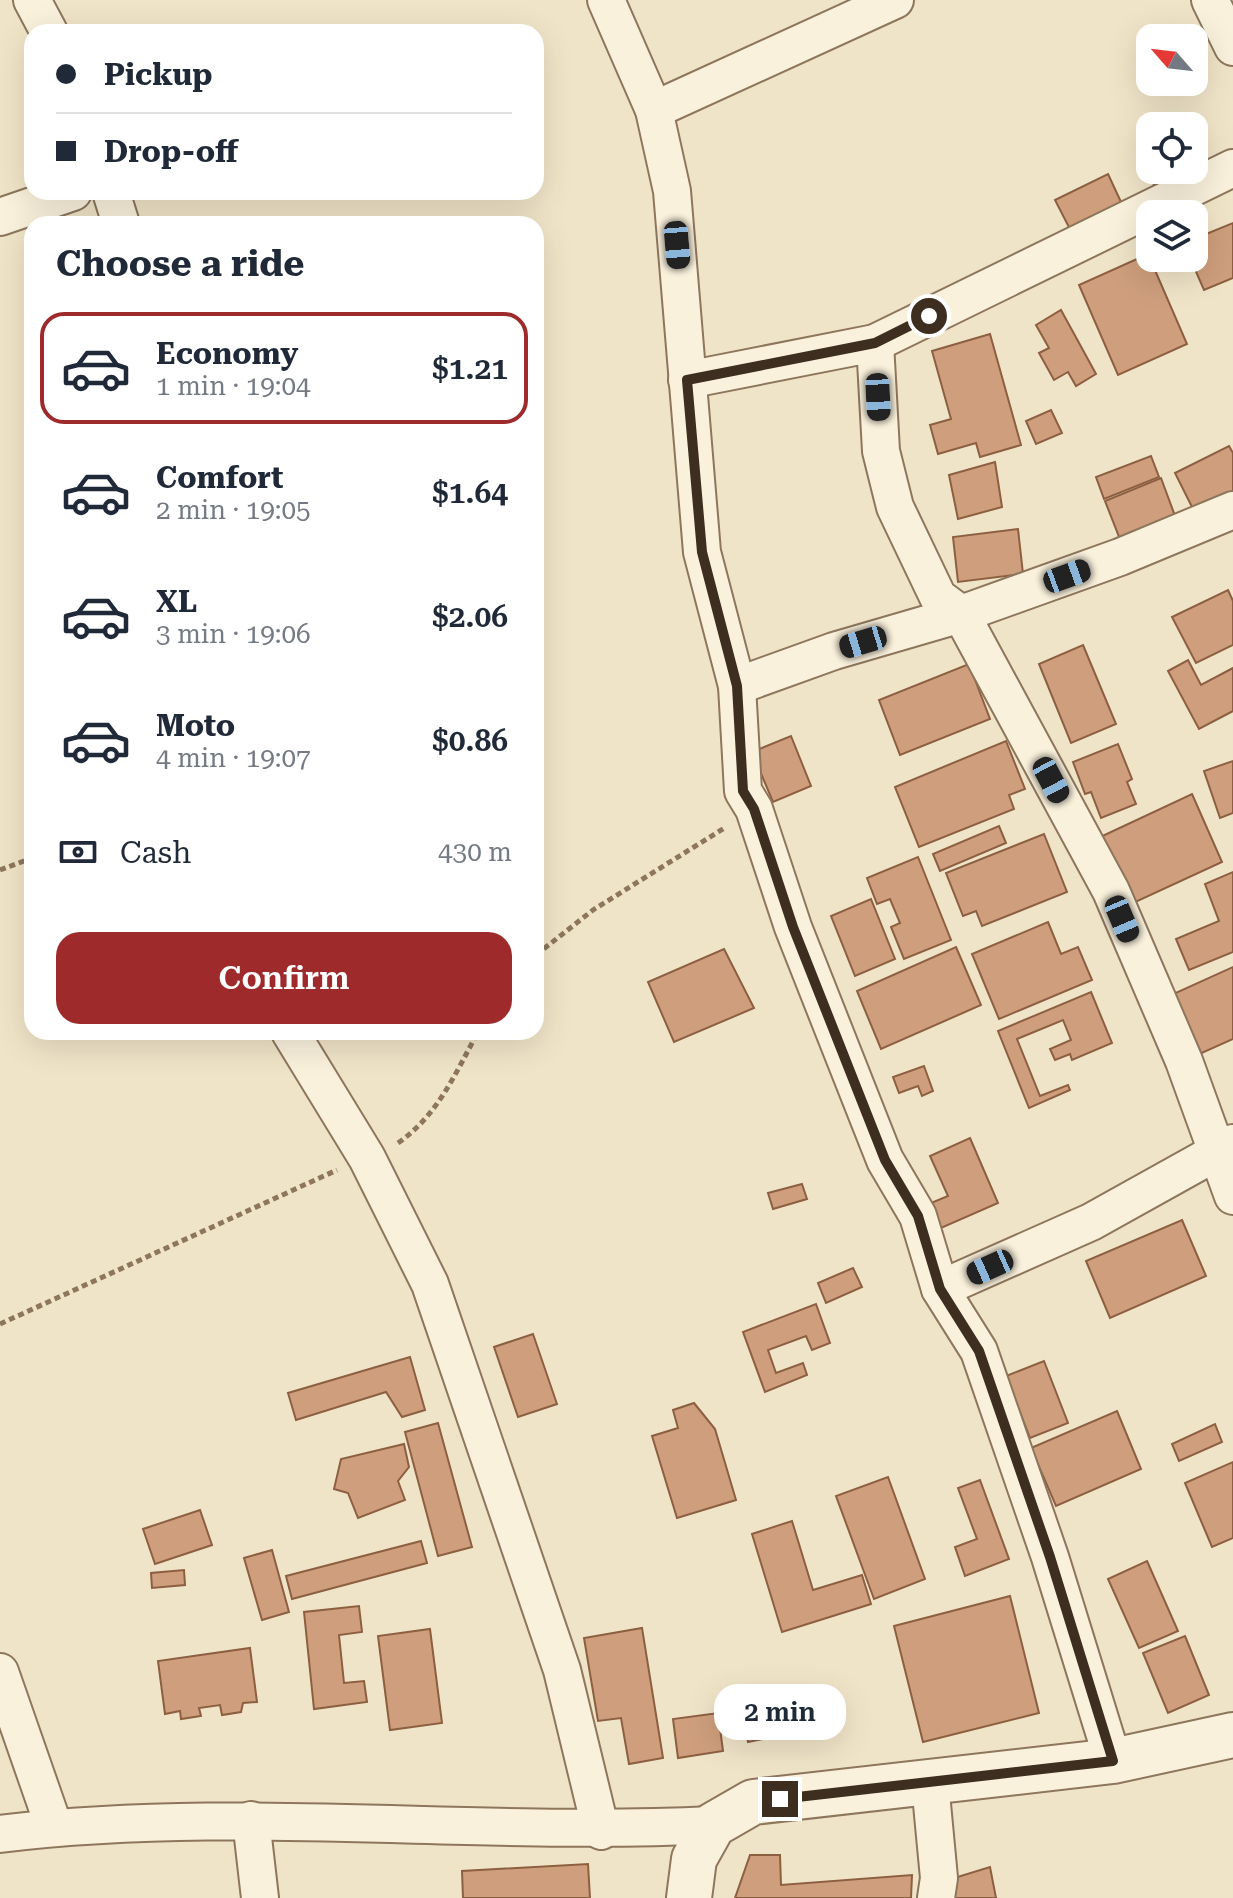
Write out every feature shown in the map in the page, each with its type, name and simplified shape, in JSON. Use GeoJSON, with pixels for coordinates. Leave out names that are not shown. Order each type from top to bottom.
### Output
{"type":"FeatureCollection","features":[{"type":"Feature","properties":{"kind":"street"},"geometry":{"type":"LineString","coordinates":[[32,0],[45,24]]}},
{"type":"Feature","properties":{"kind":"street"},"geometry":{"type":"LineString","coordinates":[[606,0],[654,110],[672,191],[702,552],[737,686],[743,791],[754,809],[793,927],[885,1160],[918,1216],[940,1289],[979,1351],[1050,1557],[1113,1761]]}},
{"type":"Feature","properties":{"kind":"street"},"geometry":{"type":"LineString","coordinates":[[654,110],[895,0]]}},
{"type":"Feature","properties":{"kind":"street"},"geometry":{"type":"LineString","coordinates":[[1210,0],[1233,47]]}},
{"type":"Feature","properties":{"kind":"street"},"geometry":{"type":"LineString","coordinates":[[687,380],[875,343],[1233,168]]}},
{"type":"Feature","properties":{"kind":"street"},"geometry":{"type":"LineString","coordinates":[[0,217],[50,200]]}},
{"type":"Feature","properties":{"kind":"street"},"geometry":{"type":"LineString","coordinates":[[875,343],[881,451],[895,507],[938,597],[961,614],[1111,891],[1224,1148],[1233,1196]]}},
{"type":"Feature","properties":{"kind":"street"},"geometry":{"type":"LineString","coordinates":[[737,686],[834,651],[961,614],[1120,557],[1233,510]]}},
{"type":"Feature","properties":{"kind":"street"},"geometry":{"type":"LineString","coordinates":[[295,1040],[367,1158],[430,1284],[562,1670],[601,1831]]}},
{"type":"Feature","properties":{"kind":"street"},"geometry":{"type":"LineString","coordinates":[[940,1289],[1091,1222],[1224,1148]]}},
{"type":"Feature","properties":{"kind":"street"},"geometry":{"type":"LineString","coordinates":[[0,1672],[54,1827]]}},
{"type":"Feature","properties":{"kind":"street"},"geometry":{"type":"LineString","coordinates":[[0,1834],[54,1827],[251,1820],[601,1831],[713,1825],[753,1802],[1113,1761],[1233,1735]]}},
{"type":"Feature","properties":{"kind":"street"},"geometry":{"type":"LineString","coordinates":[[930,1783],[939,1878],[936,1898]]}},
{"type":"Feature","properties":{"kind":"street"},"geometry":{"type":"LineString","coordinates":[[251,1820],[260,1898]]}},
{"type":"Feature","properties":{"kind":"street"},"geometry":{"type":"LineString","coordinates":[[689,1898],[694,1859],[713,1825]]}},
{"type":"Feature","properties":{"kind":"path"},"geometry":{"type":"LineString","coordinates":[[544,949],[593,910],[754,809]]}},
{"type":"Feature","properties":{"kind":"path"},"geometry":{"type":"LineString","coordinates":[[0,870],[24,861]]}},
{"type":"Feature","properties":{"kind":"path"},"geometry":{"type":"LineString","coordinates":[[0,1324],[394,1146],[423,1123],[449,1089],[474,1040]]}},
{"type":"Feature","properties":{"kind":"building"},"geometry":{"type":"Polygon","coordinates":[[[1108,174],[1129,219],[1073,235],[1055,200],[1108,174]]]}},
{"type":"Feature","properties":{"kind":"building"},"geometry":{"type":"Polygon","coordinates":[[[1154,184],[1181,184],[1158,194],[1154,184]]]}},
{"type":"Feature","properties":{"kind":"building"},"geometry":{"type":"Polygon","coordinates":[[[1233,223],[1233,278],[1204,290],[1196,272],[1208,272],[1208,233],[1233,223]]]}},
{"type":"Feature","properties":{"kind":"building"},"geometry":{"type":"Polygon","coordinates":[[[1136,259],[1136,272],[1156,272],[1187,344],[1118,375],[1079,285],[1136,259]]]}},
{"type":"Feature","properties":{"kind":"building"},"geometry":{"type":"Polygon","coordinates":[[[1061,310],[1096,374],[1076,386],[1068,372],[1054,380],[1039,353],[1049,348],[1036,325],[1061,310]]]}},
{"type":"Feature","properties":{"kind":"building"},"geometry":{"type":"Polygon","coordinates":[[[990,334],[1021,445],[980,457],[976,443],[938,454],[930,425],[951,419],[932,351],[990,334]]]}},
{"type":"Feature","properties":{"kind":"building"},"geometry":{"type":"Polygon","coordinates":[[[1051,410],[1062,433],[1036,444],[1026,421],[1051,410]]]}},
{"type":"Feature","properties":{"kind":"building"},"geometry":{"type":"Polygon","coordinates":[[[1229,446],[1233,453],[1233,507],[1200,523],[1175,473],[1229,446]]]}},
{"type":"Feature","properties":{"kind":"building"},"geometry":{"type":"Polygon","coordinates":[[[1151,456],[1159,477],[1104,499],[1096,477],[1151,456]]]}},
{"type":"Feature","properties":{"kind":"building"},"geometry":{"type":"Polygon","coordinates":[[[995,462],[1002,507],[958,519],[949,475],[995,462]]]}},
{"type":"Feature","properties":{"kind":"building"},"geometry":{"type":"Polygon","coordinates":[[[1161,478],[1178,524],[1125,552],[1105,501],[1161,478]]]}},
{"type":"Feature","properties":{"kind":"building"},"geometry":{"type":"Polygon","coordinates":[[[1018,529],[1023,574],[958,582],[953,537],[1018,529]]]}},
{"type":"Feature","properties":{"kind":"building"},"geometry":{"type":"Polygon","coordinates":[[[1228,590],[1233,601],[1233,645],[1196,663],[1172,617],[1228,590]]]}},
{"type":"Feature","properties":{"kind":"building"},"geometry":{"type":"Polygon","coordinates":[[[1083,645],[1116,724],[1071,743],[1039,664],[1083,645]]]}},
{"type":"Feature","properties":{"kind":"building"},"geometry":{"type":"Polygon","coordinates":[[[1188,660],[1201,685],[1233,668],[1233,711],[1199,729],[1168,671],[1188,660]]]}},
{"type":"Feature","properties":{"kind":"building"},"geometry":{"type":"Polygon","coordinates":[[[969,664],[990,719],[900,755],[879,700],[969,664]]]}},
{"type":"Feature","properties":{"kind":"building"},"geometry":{"type":"Polygon","coordinates":[[[791,736],[811,786],[773,802],[752,752],[791,736]]]}},
{"type":"Feature","properties":{"kind":"building"},"geometry":{"type":"Polygon","coordinates":[[[1006,741],[1025,789],[1009,795],[1014,809],[919,847],[895,787],[1006,741]]]}},
{"type":"Feature","properties":{"kind":"building"},"geometry":{"type":"Polygon","coordinates":[[[1118,744],[1132,779],[1127,782],[1136,804],[1101,818],[1091,792],[1085,794],[1073,762],[1118,744]]]}},
{"type":"Feature","properties":{"kind":"building"},"geometry":{"type":"Polygon","coordinates":[[[1233,761],[1233,813],[1220,818],[1204,771],[1233,761]]]}},
{"type":"Feature","properties":{"kind":"building"},"geometry":{"type":"Polygon","coordinates":[[[1192,794],[1222,862],[1131,904],[1096,839],[1192,794]]]}},
{"type":"Feature","properties":{"kind":"building"},"geometry":{"type":"Polygon","coordinates":[[[999,826],[1006,843],[940,871],[933,854],[999,826]]]}},
{"type":"Feature","properties":{"kind":"building"},"geometry":{"type":"Polygon","coordinates":[[[1044,834],[1067,892],[982,926],[976,911],[963,916],[946,873],[1044,834]]]}},
{"type":"Feature","properties":{"kind":"building"},"geometry":{"type":"Polygon","coordinates":[[[918,857],[951,940],[904,959],[891,927],[900,923],[890,899],[877,904],[867,878],[918,857]]]}},
{"type":"Feature","properties":{"kind":"building"},"geometry":{"type":"Polygon","coordinates":[[[1233,872],[1233,952],[1189,970],[1176,939],[1219,921],[1205,884],[1233,872]]]}},
{"type":"Feature","properties":{"kind":"building"},"geometry":{"type":"Polygon","coordinates":[[[871,899],[895,959],[855,976],[831,916],[871,899]]]}},
{"type":"Feature","properties":{"kind":"building"},"geometry":{"type":"Polygon","coordinates":[[[1048,922],[1061,954],[1078,947],[1092,980],[999,1019],[972,954],[1048,922]]]}},
{"type":"Feature","properties":{"kind":"building"},"geometry":{"type":"Polygon","coordinates":[[[956,947],[981,1005],[881,1049],[857,991],[956,947]]]}},
{"type":"Feature","properties":{"kind":"building"},"geometry":{"type":"Polygon","coordinates":[[[724,949],[754,1008],[674,1042],[648,982],[724,949]]]}},
{"type":"Feature","properties":{"kind":"building"},"geometry":{"type":"Polygon","coordinates":[[[1233,967],[1233,1039],[1184,1061],[1158,1001],[1233,967]]]}},
{"type":"Feature","properties":{"kind":"building"},"geometry":{"type":"Polygon","coordinates":[[[1091,992],[1112,1043],[1072,1060],[1070,1054],[1055,1060],[1050,1049],[1071,1040],[1063,1020],[1017,1039],[1040,1096],[1068,1085],[1070,1090],[1029,1108],[998,1031],[1091,992]]]}},
{"type":"Feature","properties":{"kind":"building"},"geometry":{"type":"Polygon","coordinates":[[[924,1066],[933,1091],[922,1096],[918,1086],[899,1093],[893,1077],[924,1066]]]}},
{"type":"Feature","properties":{"kind":"building"},"geometry":{"type":"Polygon","coordinates":[[[970,1138],[998,1203],[941,1228],[931,1203],[948,1196],[930,1156],[970,1138]]]}},
{"type":"Feature","properties":{"kind":"building"},"geometry":{"type":"Polygon","coordinates":[[[802,1184],[807,1199],[773,1209],[768,1193],[802,1184]]]}},
{"type":"Feature","properties":{"kind":"building"},"geometry":{"type":"Polygon","coordinates":[[[1182,1220],[1206,1276],[1110,1318],[1086,1261],[1182,1220]]]}},
{"type":"Feature","properties":{"kind":"building"},"geometry":{"type":"Polygon","coordinates":[[[853,1268],[862,1287],[826,1303],[818,1283],[853,1268]]]}},
{"type":"Feature","properties":{"kind":"building"},"geometry":{"type":"Polygon","coordinates":[[[816,1304],[830,1343],[812,1350],[806,1336],[768,1350],[776,1373],[803,1363],[807,1375],[765,1392],[743,1332],[816,1304]]]}},
{"type":"Feature","properties":{"kind":"building"},"geometry":{"type":"Polygon","coordinates":[[[533,1334],[557,1404],[518,1417],[494,1347],[533,1334]]]}},
{"type":"Feature","properties":{"kind":"building"},"geometry":{"type":"Polygon","coordinates":[[[410,1357],[425,1410],[402,1417],[386,1392],[296,1420],[288,1393],[410,1357]]]}},
{"type":"Feature","properties":{"kind":"building"},"geometry":{"type":"Polygon","coordinates":[[[1044,1361],[1068,1423],[1030,1438],[1006,1376],[1044,1361]]]}},
{"type":"Feature","properties":{"kind":"building"},"geometry":{"type":"Polygon","coordinates":[[[694,1403],[715,1429],[736,1500],[677,1518],[652,1436],[678,1428],[673,1410],[694,1403]]]}},
{"type":"Feature","properties":{"kind":"building"},"geometry":{"type":"Polygon","coordinates":[[[1117,1411],[1141,1469],[1056,1506],[1031,1448],[1117,1411]]]}},
{"type":"Feature","properties":{"kind":"building"},"geometry":{"type":"Polygon","coordinates":[[[438,1423],[472,1547],[438,1556],[405,1432],[438,1423]]]}},
{"type":"Feature","properties":{"kind":"building"},"geometry":{"type":"Polygon","coordinates":[[[1215,1424],[1222,1442],[1179,1461],[1172,1444],[1215,1424]]]}},
{"type":"Feature","properties":{"kind":"building"},"geometry":{"type":"Polygon","coordinates":[[[404,1444],[409,1467],[398,1481],[405,1500],[358,1518],[348,1493],[334,1489],[341,1459],[404,1444]]]}},
{"type":"Feature","properties":{"kind":"building"},"geometry":{"type":"Polygon","coordinates":[[[1233,1462],[1233,1538],[1212,1547],[1185,1483],[1233,1462]]]}},
{"type":"Feature","properties":{"kind":"building"},"geometry":{"type":"Polygon","coordinates":[[[888,1477],[925,1579],[874,1599],[836,1496],[888,1477]]]}},
{"type":"Feature","properties":{"kind":"building"},"geometry":{"type":"Polygon","coordinates":[[[980,1480],[1009,1559],[965,1576],[955,1547],[977,1539],[958,1488],[980,1480]]]}},
{"type":"Feature","properties":{"kind":"building"},"geometry":{"type":"Polygon","coordinates":[[[200,1510],[212,1545],[155,1564],[143,1529],[200,1510]]]}},
{"type":"Feature","properties":{"kind":"building"},"geometry":{"type":"Polygon","coordinates":[[[792,1521],[813,1590],[862,1575],[871,1604],[782,1632],[752,1534],[792,1521]]]}},
{"type":"Feature","properties":{"kind":"building"},"geometry":{"type":"Polygon","coordinates":[[[421,1541],[427,1563],[292,1599],[286,1576],[421,1541]]]}},
{"type":"Feature","properties":{"kind":"building"},"geometry":{"type":"Polygon","coordinates":[[[272,1550],[289,1612],[262,1620],[244,1558],[272,1550]]]}},
{"type":"Feature","properties":{"kind":"building"},"geometry":{"type":"Polygon","coordinates":[[[1147,1561],[1178,1631],[1139,1648],[1108,1579],[1147,1561]]]}},
{"type":"Feature","properties":{"kind":"building"},"geometry":{"type":"Polygon","coordinates":[[[184,1570],[185,1585],[152,1588],[151,1573],[184,1570]]]}},
{"type":"Feature","properties":{"kind":"building"},"geometry":{"type":"Polygon","coordinates":[[[1010,1596],[1039,1713],[923,1742],[894,1626],[1010,1596]]]}},
{"type":"Feature","properties":{"kind":"building"},"geometry":{"type":"Polygon","coordinates":[[[359,1606],[362,1632],[339,1635],[344,1683],[364,1681],[367,1702],[314,1709],[304,1612],[359,1606]]]}},
{"type":"Feature","properties":{"kind":"building"},"geometry":{"type":"Polygon","coordinates":[[[642,1628],[663,1758],[629,1764],[621,1718],[598,1721],[584,1638],[642,1628]]]}},
{"type":"Feature","properties":{"kind":"building"},"geometry":{"type":"Polygon","coordinates":[[[430,1629],[442,1723],[390,1730],[378,1636],[430,1629]]]}},
{"type":"Feature","properties":{"kind":"building"},"geometry":{"type":"Polygon","coordinates":[[[1185,1636],[1209,1695],[1168,1713],[1143,1653],[1185,1636]]]}},
{"type":"Feature","properties":{"kind":"building"},"geometry":{"type":"Polygon","coordinates":[[[250,1648],[257,1702],[243,1703],[241,1712],[222,1715],[220,1705],[199,1708],[201,1716],[181,1719],[180,1711],[165,1714],[158,1661],[250,1648]]]}},
{"type":"Feature","properties":{"kind":"building"},"geometry":{"type":"Polygon","coordinates":[[[804,1689],[812,1729],[748,1742],[741,1702],[804,1689]]]}},
{"type":"Feature","properties":{"kind":"building"},"geometry":{"type":"Polygon","coordinates":[[[718,1713],[723,1751],[678,1758],[673,1719],[718,1713]]]}},
{"type":"Feature","properties":{"kind":"building"},"geometry":{"type":"Polygon","coordinates":[[[750,1855],[780,1855],[781,1885],[912,1875],[911,1898],[735,1898],[750,1855]]]}},
{"type":"Feature","properties":{"kind":"building"},"geometry":{"type":"Polygon","coordinates":[[[588,1864],[590,1898],[463,1898],[462,1871],[588,1864]]]}},
{"type":"Feature","properties":{"kind":"building"},"geometry":{"type":"Polygon","coordinates":[[[990,1867],[996,1898],[949,1898],[951,1879],[990,1867]]]}},
{"type":"Feature","properties":{"kind":"route"},"geometry":{"type":"LineString","coordinates":[[780,1799],[1113,1761],[1050,1557],[1009,1446],[979,1351],[940,1289],[918,1216],[885,1160],[793,927],[754,809],[743,791],[737,686],[702,552],[687,380],[875,343],[929,316]]}}]}
